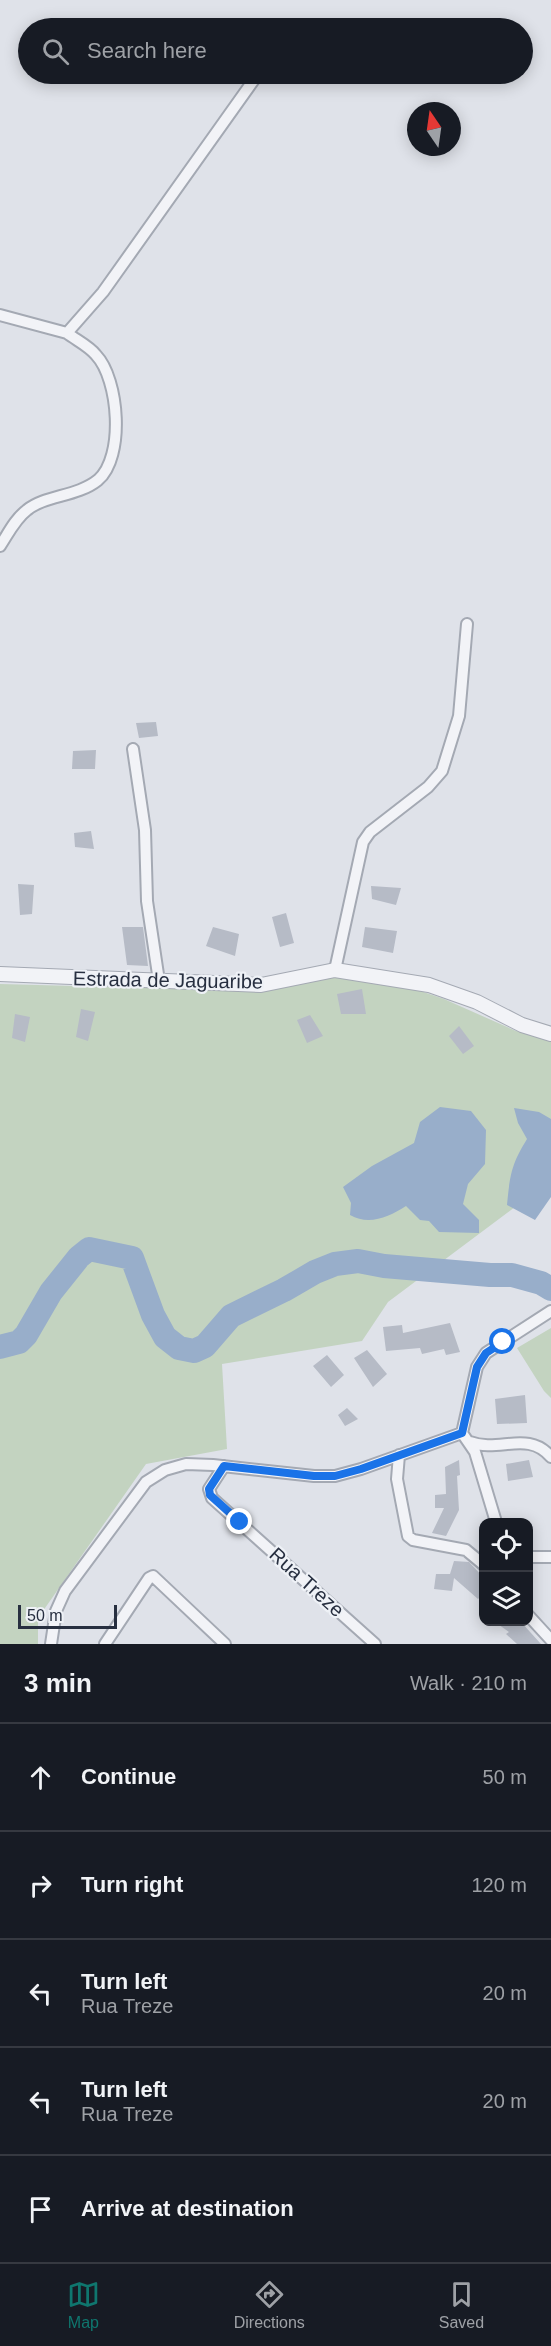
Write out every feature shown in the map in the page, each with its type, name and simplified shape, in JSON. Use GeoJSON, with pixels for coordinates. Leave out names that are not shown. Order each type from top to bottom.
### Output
{"type":"FeatureCollection","features":[{"type":"Feature","properties":{"kind":"street"},"geometry":{"type":"LineString","coordinates":[[67,333],[103,292],[251,84]]}},
{"type":"Feature","properties":{"kind":"street"},"geometry":{"type":"LineString","coordinates":[[0,315],[67,333],[96,354],[107,372],[113,389],[117,423],[110,459],[102,477],[67,496],[29,508],[17,519],[0,546]]}},
{"type":"Feature","properties":{"kind":"street"},"geometry":{"type":"LineString","coordinates":[[335,970],[363,842],[370,832],[428,787],[442,771],[459,716],[467,624]]}},
{"type":"Feature","properties":{"kind":"street"},"geometry":{"type":"LineString","coordinates":[[133,749],[145,830],[147,901],[159,981]]}},
{"type":"Feature","properties":{"kind":"street","name":"Estrada de Jaguaribe"},"geometry":{"type":"LineString","coordinates":[[0,974],[261,985],[335,970],[429,985],[477,1002],[522,1025],[551,1034]]}},
{"type":"Feature","properties":{"kind":"street"},"geometry":{"type":"LineString","coordinates":[[495,1518],[466,1438],[474,1376],[486,1353],[547,1314]]}},
{"type":"Feature","properties":{"kind":"street"},"geometry":{"type":"LineString","coordinates":[[51,1644],[56,1611],[65,1591],[146,1482],[165,1470],[186,1464],[335,1476],[399,1455],[466,1438],[489,1446],[524,1443],[535,1445],[543,1448],[551,1457]]}},
{"type":"Feature","properties":{"kind":"street"},"geometry":{"type":"LineString","coordinates":[[399,1455],[396,1479],[408,1536],[412,1540],[466,1550],[479,1561]]}},
{"type":"Feature","properties":{"kind":"street","name":"Rua Treze"},"geometry":{"type":"LineString","coordinates":[[224,1466],[209,1489],[212,1498],[375,1644]]}},
{"type":"Feature","properties":{"kind":"street"},"geometry":{"type":"LineString","coordinates":[[533,1557],[551,1557]]}},
{"type":"Feature","properties":{"kind":"street"},"geometry":{"type":"LineString","coordinates":[[105,1644],[149,1578],[153,1576],[225,1644]]}},
{"type":"Feature","properties":{"kind":"street"},"geometry":{"type":"LineString","coordinates":[[533,1620],[551,1640]]}},
{"type":"Feature","properties":{"kind":"green space"},"geometry":{"type":"Polygon","coordinates":[[[332,976],[397,983],[444,999],[516,1031],[551,1037],[551,1180],[388,1302],[362,1341],[222,1364],[227,1449],[146,1464],[38,1618],[38,1644],[0,1644],[0,984],[224,990],[332,976]]]}},
{"type":"Feature","properties":{"kind":"green space"},"geometry":{"type":"Polygon","coordinates":[[[551,1328],[551,1398],[544,1391],[517,1348],[551,1328]]]}},
{"type":"Feature","properties":{"kind":"water"},"geometry":{"type":"Polygon","coordinates":[[[440,1107],[471,1111],[486,1130],[485,1164],[468,1184],[463,1204],[479,1220],[479,1233],[439,1232],[429,1221],[420,1220],[406,1206],[379,1219],[364,1220],[350,1215],[351,1203],[343,1187],[372,1166],[414,1143],[420,1122],[440,1107]]]}},
{"type":"Feature","properties":{"kind":"water"},"geometry":{"type":"Polygon","coordinates":[[[514,1108],[539,1112],[551,1119],[551,1197],[535,1220],[507,1205],[512,1170],[527,1139],[518,1123],[514,1108]]]}},
{"type":"Feature","properties":{"kind":"building"},"geometry":{"type":"Polygon","coordinates":[[[156,722],[158,736],[139,738],[136,723],[156,722]]]}},
{"type":"Feature","properties":{"kind":"building"},"geometry":{"type":"Polygon","coordinates":[[[96,750],[95,769],[72,769],[73,751],[96,750]]]}},
{"type":"Feature","properties":{"kind":"building"},"geometry":{"type":"Polygon","coordinates":[[[91,831],[94,849],[75,847],[74,833],[91,831]]]}},
{"type":"Feature","properties":{"kind":"building"},"geometry":{"type":"Polygon","coordinates":[[[18,884],[34,885],[32,914],[20,915],[18,884]]]}},
{"type":"Feature","properties":{"kind":"building"},"geometry":{"type":"Polygon","coordinates":[[[371,886],[401,888],[396,905],[372,899],[371,886]]]}},
{"type":"Feature","properties":{"kind":"building"},"geometry":{"type":"Polygon","coordinates":[[[286,913],[294,943],[280,947],[272,917],[286,913]]]}},
{"type":"Feature","properties":{"kind":"building"},"geometry":{"type":"Polygon","coordinates":[[[122,927],[143,927],[148,966],[127,965],[122,927]]]}},
{"type":"Feature","properties":{"kind":"building"},"geometry":{"type":"Polygon","coordinates":[[[213,927],[239,934],[235,956],[206,946],[213,927]]]}},
{"type":"Feature","properties":{"kind":"building"},"geometry":{"type":"Polygon","coordinates":[[[365,927],[397,931],[393,953],[362,947],[365,927]]]}},
{"type":"Feature","properties":{"kind":"building"},"geometry":{"type":"Polygon","coordinates":[[[362,989],[366,1014],[341,1014],[337,994],[362,989]]]}},
{"type":"Feature","properties":{"kind":"building"},"geometry":{"type":"Polygon","coordinates":[[[81,1009],[95,1012],[88,1041],[76,1037],[81,1009]]]}},
{"type":"Feature","properties":{"kind":"building"},"geometry":{"type":"Polygon","coordinates":[[[15,1014],[30,1017],[25,1042],[12,1038],[15,1014]]]}},
{"type":"Feature","properties":{"kind":"building"},"geometry":{"type":"Polygon","coordinates":[[[310,1015],[323,1036],[307,1043],[297,1020],[310,1015]]]}},
{"type":"Feature","properties":{"kind":"building"},"geometry":{"type":"Polygon","coordinates":[[[459,1026],[474,1046],[463,1054],[449,1036],[459,1026]]]}},
{"type":"Feature","properties":{"kind":"building"},"geometry":{"type":"Polygon","coordinates":[[[450,1323],[460,1352],[446,1355],[444,1349],[422,1354],[420,1348],[386,1351],[383,1327],[402,1325],[403,1333],[450,1323]]]}},
{"type":"Feature","properties":{"kind":"building"},"geometry":{"type":"Polygon","coordinates":[[[367,1350],[387,1374],[373,1387],[354,1358],[367,1350]]]}},
{"type":"Feature","properties":{"kind":"building"},"geometry":{"type":"Polygon","coordinates":[[[327,1355],[344,1375],[331,1387],[313,1366],[327,1355]]]}},
{"type":"Feature","properties":{"kind":"building"},"geometry":{"type":"Polygon","coordinates":[[[525,1395],[527,1423],[497,1424],[495,1399],[525,1395]]]}},
{"type":"Feature","properties":{"kind":"building"},"geometry":{"type":"Polygon","coordinates":[[[347,1408],[358,1419],[345,1426],[338,1415],[347,1408]]]}},
{"type":"Feature","properties":{"kind":"building"},"geometry":{"type":"Polygon","coordinates":[[[459,1460],[460,1475],[457,1476],[459,1510],[446,1536],[432,1533],[444,1508],[435,1508],[435,1495],[446,1494],[445,1467],[459,1460]]]}},
{"type":"Feature","properties":{"kind":"building"},"geometry":{"type":"Polygon","coordinates":[[[529,1460],[533,1477],[508,1481],[506,1464],[529,1460]]]}},
{"type":"Feature","properties":{"kind":"building"},"geometry":{"type":"Polygon","coordinates":[[[454,1561],[469,1562],[479,1573],[479,1598],[454,1578],[452,1591],[434,1589],[436,1574],[450,1574],[454,1561]]]}},
{"type":"Feature","properties":{"kind":"building"},"geometry":{"type":"Polygon","coordinates":[[[501,1626],[525,1626],[541,1644],[517,1644],[506,1634],[509,1632],[501,1626]]]}},
{"type":"Feature","properties":{"kind":"waterway"},"geometry":{"type":"LineString","coordinates":[[0,1347],[19,1342],[26,1335],[51,1292],[79,1257],[89,1249],[132,1258],[153,1315],[165,1337],[179,1348],[194,1351],[205,1346],[231,1316],[335,1264],[358,1261],[384,1266],[512,1275],[541,1283],[551,1289]]}},
{"type":"Feature","properties":{"kind":"route"},"geometry":{"type":"LineString","coordinates":[[240,1522],[212,1498],[209,1492],[224,1466],[314,1476],[335,1476],[462,1433],[477,1367],[486,1353],[503,1342]]}}]}
